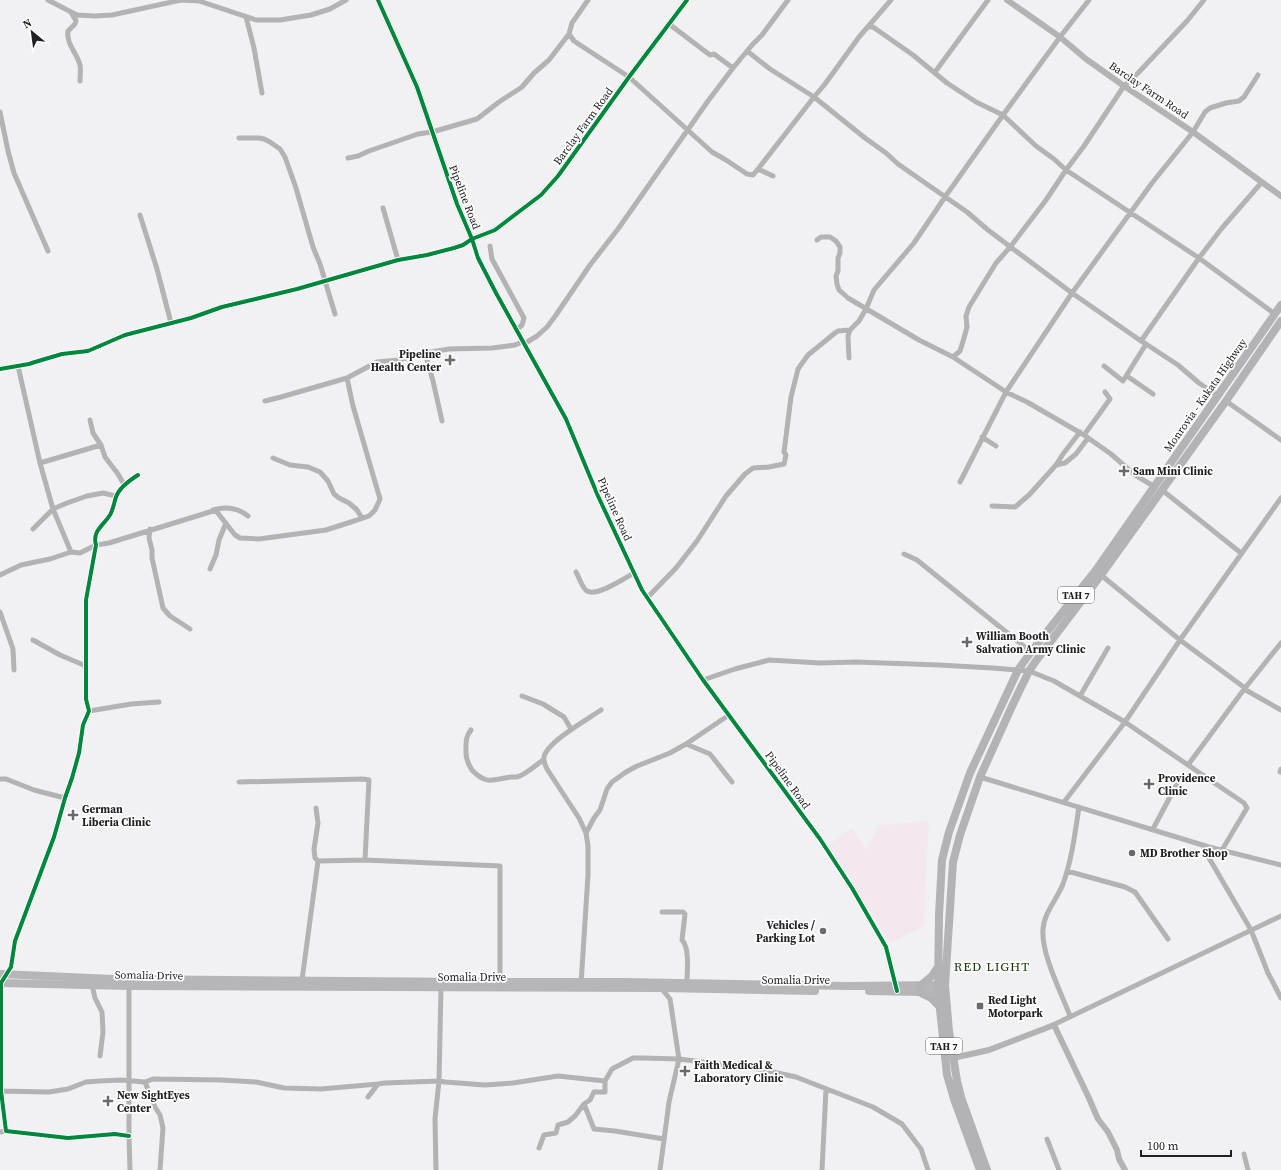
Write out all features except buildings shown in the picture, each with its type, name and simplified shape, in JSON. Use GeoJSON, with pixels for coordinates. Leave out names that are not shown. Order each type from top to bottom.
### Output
{"type":"FeatureCollection","features":[{"type":"Feature","properties":{"kind":"highway","name":"Monrovia - Kakata Highway"},"geometry":{"type":"LineString","coordinates":[[941,988],[953,862],[960,835],[980,777],[1029,671],[1102,575],[1218,396],[1281,305]]}},
{"type":"Feature","properties":{"kind":"highway","name":"Monrovia - Kakata Highway"},"geometry":{"type":"LineString","coordinates":[[941,988],[938,915],[942,860],[949,832],[970,773],[1018,670],[1226,401],[1281,321]]}},
{"type":"Feature","properties":{"kind":"highway"},"geometry":{"type":"LineString","coordinates":[[939,964],[932,976],[920,989],[940,1007]]}},
{"type":"Feature","properties":{"kind":"highway","name":"TAH 7"},"geometry":{"type":"LineString","coordinates":[[941,988],[940,1007],[947,1074],[954,1099],[980,1170]]}},
{"type":"Feature","properties":{"kind":"highway","name":"TAH 7"},"geometry":{"type":"LineString","coordinates":[[941,988],[961,1097],[988,1170]]}},
{"type":"Feature","properties":{"kind":"main road","name":"Somalia Drive"},"geometry":{"type":"LineString","coordinates":[[3,974],[114,979],[500,982],[772,991],[896,988]]}},
{"type":"Feature","properties":{"kind":"main road","name":"Somalia Drive"},"geometry":{"type":"LineString","coordinates":[[1,983],[129,986],[441,988],[687,983],[920,989],[941,988]]}},
{"type":"Feature","properties":{"kind":"street"},"geometry":{"type":"LineString","coordinates":[[48,0],[77,15],[94,16],[112,15],[181,0],[199,1],[256,20],[280,20],[311,16],[330,9],[346,0]]}},
{"type":"Feature","properties":{"kind":"street","name":"Pipeline Road"},"geometry":{"type":"LineString","coordinates":[[378,0],[417,87],[457,204],[472,239],[478,258],[523,343],[566,419],[598,496],[647,598],[703,680],[820,839],[852,888],[886,947],[896,988]]}},
{"type":"Feature","properties":{"kind":"street"},"geometry":{"type":"LineString","coordinates":[[348,158],[358,156],[413,136],[477,119],[522,87],[534,73],[549,60],[569,34],[572,23],[588,0]]}},
{"type":"Feature","properties":{"kind":"street","name":"Barclay Farm Road"},"geometry":{"type":"LineString","coordinates":[[472,239],[495,230],[541,195],[558,176],[629,77],[687,0]]}},
{"type":"Feature","properties":{"kind":"street"},"geometry":{"type":"LineString","coordinates":[[265,401],[347,378],[377,362],[398,360],[449,349],[492,348],[515,345],[537,336],[556,316],[590,265],[618,229],[708,101],[733,68],[762,35],[788,0]]}},
{"type":"Feature","properties":{"kind":"street"},"geometry":{"type":"LineString","coordinates":[[569,34],[574,41],[629,77],[712,152],[747,174],[753,175],[825,84],[859,37],[891,0]]}},
{"type":"Feature","properties":{"kind":"street"},"geometry":{"type":"LineString","coordinates":[[935,72],[988,0]]}},
{"type":"Feature","properties":{"kind":"street","name":"Barclay Farm Road"},"geometry":{"type":"LineString","coordinates":[[1007,0],[1060,37],[1086,59],[1193,132],[1281,196]]}},
{"type":"Feature","properties":{"kind":"street"},"geometry":{"type":"LineString","coordinates":[[849,358],[848,336],[850,330],[859,321],[874,290],[914,243],[1003,115],[1089,0]]}},
{"type":"Feature","properties":{"kind":"street"},"geometry":{"type":"LineString","coordinates":[[953,357],[960,351],[966,327],[966,316],[973,298],[996,263],[1046,200],[1124,86],[1187,21],[1204,0]]}},
{"type":"Feature","properties":{"kind":"street"},"geometry":{"type":"LineString","coordinates":[[71,12],[76,21],[68,31],[68,39],[80,65],[80,82]]}},
{"type":"Feature","properties":{"kind":"street"},"geometry":{"type":"LineString","coordinates":[[246,17],[254,48],[262,93]]}},
{"type":"Feature","properties":{"kind":"street"},"geometry":{"type":"LineString","coordinates":[[670,24],[710,55],[714,54],[733,68]]}},
{"type":"Feature","properties":{"kind":"street"},"geometry":{"type":"LineString","coordinates":[[868,27],[873,27],[935,72],[947,83],[976,102],[1003,115],[1036,146],[1066,170],[1199,258],[1275,314]]}},
{"type":"Feature","properties":{"kind":"street"},"geometry":{"type":"LineString","coordinates":[[747,51],[770,69],[814,97],[898,164],[945,197],[1072,293],[1144,343],[1178,364],[1199,383],[1218,396]]}},
{"type":"Feature","properties":{"kind":"street"},"geometry":{"type":"LineString","coordinates":[[960,482],[1006,392],[1072,293],[1130,213],[1193,132],[1205,112],[1210,108],[1239,101],[1246,95],[1258,75]]}},
{"type":"Feature","properties":{"kind":"street"},"geometry":{"type":"LineString","coordinates":[[0,112],[14,173],[48,251]]}},
{"type":"Feature","properties":{"kind":"street"},"geometry":{"type":"LineString","coordinates":[[239,138],[259,138],[270,142],[280,149],[285,157],[335,314]]}},
{"type":"Feature","properties":{"kind":"street"},"geometry":{"type":"LineString","coordinates":[[758,170],[773,176]]}},
{"type":"Feature","properties":{"kind":"street"},"geometry":{"type":"LineString","coordinates":[[1104,366],[1123,381],[1144,343],[1199,258],[1222,228],[1262,182]]}},
{"type":"Feature","properties":{"kind":"street"},"geometry":{"type":"LineString","coordinates":[[383,208],[398,260]]}},
{"type":"Feature","properties":{"kind":"street"},"geometry":{"type":"LineString","coordinates":[[140,215],[171,323]]}},
{"type":"Feature","properties":{"kind":"street"},"geometry":{"type":"LineString","coordinates":[[817,240],[820,237],[830,237],[836,241],[840,247],[838,271],[836,276],[839,290],[866,309],[919,340],[953,357],[1006,392],[1027,402],[1084,435],[1111,454],[1135,475],[1159,488],[1241,553]]}},
{"type":"Feature","properties":{"kind":"street"},"geometry":{"type":"LineString","coordinates":[[0,369],[29,364],[62,354],[88,351],[125,335],[191,318],[222,307],[297,289],[398,260],[454,248],[463,245],[472,239]]}},
{"type":"Feature","properties":{"kind":"street"},"geometry":{"type":"LineString","coordinates":[[490,246],[492,259],[524,318],[522,325],[516,330]]}},
{"type":"Feature","properties":{"kind":"street"},"geometry":{"type":"LineString","coordinates":[[647,598],[676,568],[697,541],[726,496],[746,474],[753,468],[784,464],[786,455],[784,452],[791,398],[798,369],[808,355],[835,333],[838,331],[850,330]]}},
{"type":"Feature","properties":{"kind":"street"},"geometry":{"type":"LineString","coordinates":[[425,353],[442,421]]}},
{"type":"Feature","properties":{"kind":"street"},"geometry":{"type":"LineString","coordinates":[[18,366],[34,430],[40,463],[53,508],[71,552]]}},
{"type":"Feature","properties":{"kind":"street"},"geometry":{"type":"LineString","coordinates":[[1127,376],[1153,394]]}},
{"type":"Feature","properties":{"kind":"street"},"geometry":{"type":"LineString","coordinates":[[212,511],[217,512],[235,535],[240,538],[259,540],[326,530],[369,516],[375,510],[380,499],[353,406],[347,378]]}},
{"type":"Feature","properties":{"kind":"street"},"geometry":{"type":"LineString","coordinates":[[992,506],[1016,507],[1029,495],[1056,466],[1063,454],[1084,435],[1110,399],[1105,392]]}},
{"type":"Feature","properties":{"kind":"street"},"geometry":{"type":"LineString","coordinates":[[1226,401],[1281,440]]}},
{"type":"Feature","properties":{"kind":"street"},"geometry":{"type":"LineString","coordinates":[[90,420],[93,433],[101,445],[105,457],[125,486]]}},
{"type":"Feature","properties":{"kind":"street"},"geometry":{"type":"LineString","coordinates":[[1056,466],[1065,463],[1076,454],[1084,435]]}},
{"type":"Feature","properties":{"kind":"street"},"geometry":{"type":"LineString","coordinates":[[982,437],[996,446]]}},
{"type":"Feature","properties":{"kind":"street"},"geometry":{"type":"LineString","coordinates":[[40,463],[101,445]]}},
{"type":"Feature","properties":{"kind":"street"},"geometry":{"type":"LineString","coordinates":[[273,458],[290,465],[308,467],[320,472],[328,481],[334,494],[349,502],[362,518]]}},
{"type":"Feature","properties":{"kind":"street"},"geometry":{"type":"LineString","coordinates":[[6,1130],[1,1091],[1,983],[3,974],[11,967],[15,941],[54,837],[79,753],[83,725],[89,710],[86,699],[86,600],[96,545],[94,540],[96,533],[111,514],[118,492],[131,480],[138,476]]}},
{"type":"Feature","properties":{"kind":"street"},"geometry":{"type":"LineString","coordinates":[[33,529],[53,508],[103,493],[116,496]]}},
{"type":"Feature","properties":{"kind":"street"},"geometry":{"type":"LineString","coordinates":[[1064,802],[1125,722],[1180,640],[1281,498]]}},
{"type":"Feature","properties":{"kind":"street"},"geometry":{"type":"LineString","coordinates":[[0,575],[21,565],[50,559],[71,552],[80,553],[96,545],[109,543],[212,511],[233,508],[248,516]]}},
{"type":"Feature","properties":{"kind":"street"},"geometry":{"type":"LineString","coordinates":[[210,569],[226,523]]}},
{"type":"Feature","properties":{"kind":"street"},"geometry":{"type":"LineString","coordinates":[[150,530],[149,538],[152,558],[163,608],[170,616],[190,629]]}},
{"type":"Feature","properties":{"kind":"street"},"geometry":{"type":"LineString","coordinates":[[904,554],[917,560],[1031,652]]}},
{"type":"Feature","properties":{"kind":"street"},"geometry":{"type":"LineString","coordinates":[[576,572],[586,590],[589,592],[597,592],[634,573]]}},
{"type":"Feature","properties":{"kind":"street"},"geometry":{"type":"LineString","coordinates":[[1102,575],[1180,640],[1244,689],[1281,710]]}},
{"type":"Feature","properties":{"kind":"street"},"geometry":{"type":"LineString","coordinates":[[0,612],[13,649],[14,670]]}},
{"type":"Feature","properties":{"kind":"street"},"geometry":{"type":"LineString","coordinates":[[33,640],[60,655],[86,666]]}},
{"type":"Feature","properties":{"kind":"street"},"geometry":{"type":"LineString","coordinates":[[1188,765],[1244,689],[1281,643]]}},
{"type":"Feature","properties":{"kind":"street"},"geometry":{"type":"LineString","coordinates":[[1080,696],[1108,648]]}},
{"type":"Feature","properties":{"kind":"street"},"geometry":{"type":"LineString","coordinates":[[703,680],[735,669],[769,660],[820,663],[863,662],[939,665],[1029,671],[1054,681],[1125,722],[1244,803],[1248,808],[1222,850]]}},
{"type":"Feature","properties":{"kind":"street"},"geometry":{"type":"LineString","coordinates":[[522,696],[529,697],[564,717],[571,730]]}},
{"type":"Feature","properties":{"kind":"street"},"geometry":{"type":"LineString","coordinates":[[89,710],[159,702]]}},
{"type":"Feature","properties":{"kind":"street"},"geometry":{"type":"LineString","coordinates":[[581,985],[588,875],[588,846],[586,833],[579,818],[547,768],[544,756],[550,747],[571,730],[601,710]]}},
{"type":"Feature","properties":{"kind":"street"},"geometry":{"type":"LineString","coordinates":[[586,833],[600,810],[607,789],[612,782],[637,766],[670,753],[686,744],[729,715]]}},
{"type":"Feature","properties":{"kind":"street"},"geometry":{"type":"LineString","coordinates":[[471,730],[466,741],[466,758],[468,764],[482,779],[494,781],[518,777],[544,760]]}},
{"type":"Feature","properties":{"kind":"street"},"geometry":{"type":"LineString","coordinates":[[686,744],[710,754],[732,782]]}},
{"type":"Feature","properties":{"kind":"street"},"geometry":{"type":"LineString","coordinates":[[980,777],[1210,847],[1281,865]]}},
{"type":"Feature","properties":{"kind":"street"},"geometry":{"type":"LineString","coordinates":[[0,779],[6,779],[34,790],[65,798]]}},
{"type":"Feature","properties":{"kind":"street"},"geometry":{"type":"LineString","coordinates":[[239,782],[369,780],[365,860]]}},
{"type":"Feature","properties":{"kind":"street"},"geometry":{"type":"LineString","coordinates":[[1153,829],[1178,780]]}},
{"type":"Feature","properties":{"kind":"street"},"geometry":{"type":"LineString","coordinates":[[1070,1016],[1047,956],[1043,940],[1043,928],[1045,919],[1062,886],[1067,870],[1073,849],[1079,807]]}},
{"type":"Feature","properties":{"kind":"street"},"geometry":{"type":"LineString","coordinates":[[302,980],[318,860],[315,858],[314,849],[318,823],[316,808]]}},
{"type":"Feature","properties":{"kind":"street"},"geometry":{"type":"LineString","coordinates":[[1210,847],[1210,858],[1252,930],[1268,973],[1281,998]]}},
{"type":"Feature","properties":{"kind":"street"},"geometry":{"type":"LineString","coordinates":[[318,860],[365,860],[500,866],[500,982]]}},
{"type":"Feature","properties":{"kind":"street"},"geometry":{"type":"LineString","coordinates":[[1067,870],[1125,887],[1135,892],[1168,940]]}},
{"type":"Feature","properties":{"kind":"street"},"geometry":{"type":"LineString","coordinates":[[662,912],[683,912],[685,914],[682,940],[685,943],[687,950],[687,983]]}},
{"type":"Feature","properties":{"kind":"street"},"geometry":{"type":"LineString","coordinates":[[953,1058],[989,1050],[1053,1025],[1281,916]]}},
{"type":"Feature","properties":{"kind":"street"},"geometry":{"type":"LineString","coordinates":[[92,985],[95,998],[102,1012],[103,1032],[100,1056]]}},
{"type":"Feature","properties":{"kind":"street"},"geometry":{"type":"LineString","coordinates":[[129,986],[128,1136],[130,1170]]}},
{"type":"Feature","properties":{"kind":"street"},"geometry":{"type":"LineString","coordinates":[[436,1170],[435,1119],[440,1081],[441,988]]}},
{"type":"Feature","properties":{"kind":"street"},"geometry":{"type":"LineString","coordinates":[[660,1170],[668,1102],[679,1059],[670,999],[661,988]]}},
{"type":"Feature","properties":{"kind":"street"},"geometry":{"type":"LineString","coordinates":[[1053,1025],[1056,1026],[1098,1119],[1108,1132],[1125,1170]]}},
{"type":"Feature","properties":{"kind":"street"},"geometry":{"type":"LineString","coordinates":[[539,1148],[544,1135],[556,1133],[558,1125],[568,1122],[575,1116],[584,1104],[590,1100],[594,1092],[605,1092],[605,1081],[612,1069],[633,1058],[679,1059],[759,1069],[796,1077],[873,1108],[902,1124],[921,1149],[928,1170]]}},
{"type":"Feature","properties":{"kind":"street"},"geometry":{"type":"LineString","coordinates":[[1,1091],[49,1092],[86,1082],[145,1082],[153,1079],[256,1082],[284,1088],[321,1089],[378,1084],[385,1082],[440,1081],[485,1085],[512,1083],[558,1076],[605,1081]]}},
{"type":"Feature","properties":{"kind":"street"},"geometry":{"type":"LineString","coordinates":[[145,1082],[160,1115],[163,1128],[160,1170]]}},
{"type":"Feature","properties":{"kind":"street"},"geometry":{"type":"LineString","coordinates":[[368,1096],[378,1084]]}},
{"type":"Feature","properties":{"kind":"street"},"geometry":{"type":"LineString","coordinates":[[822,1170],[826,1089]]}},
{"type":"Feature","properties":{"kind":"street"},"geometry":{"type":"LineString","coordinates":[[584,1104],[594,1129],[664,1139]]}},
{"type":"Feature","properties":{"kind":"street"},"geometry":{"type":"LineString","coordinates":[[0,1132],[6,1130],[68,1138],[115,1134],[128,1136]]}},
{"type":"Feature","properties":{"kind":"street"},"geometry":{"type":"LineString","coordinates":[[1047,1138],[1059,1170]]}},
{"type":"Feature","properties":{"kind":"street"},"geometry":{"type":"LineString","coordinates":[[1244,1154],[1248,1170]]}},
{"type":"Feature","properties":{"kind":"shaded area"},"geometry":{"type":"Polygon","coordinates":[[[929,821],[924,926],[890,943],[827,846],[852,828],[866,849],[878,825],[929,821]]]}},
{"type":"Feature","properties":{"kind":"cycle path"},"geometry":{"type":"LineString","coordinates":[[378,0],[417,87],[457,204],[472,239],[478,258],[566,419],[598,496],[642,590],[703,680],[820,839],[852,888],[886,947],[897,991]]}},
{"type":"Feature","properties":{"kind":"cycle path"},"geometry":{"type":"LineString","coordinates":[[0,369],[29,364],[62,354],[88,351],[125,335],[191,318],[222,307],[297,289],[398,260],[454,248],[495,230],[541,195],[558,176],[629,77],[687,0]]}},
{"type":"Feature","properties":{"kind":"cycle path"},"geometry":{"type":"LineString","coordinates":[[129,1136],[115,1134],[68,1138],[6,1131],[1,1091],[1,983],[11,967],[15,941],[54,837],[79,753],[83,725],[89,711],[86,699],[86,600],[97,532],[110,515],[117,494],[122,487],[138,475]]}},
{"type":"Feature","properties":{"kind":"place","name":"Pipeline Health Center"},"geometry":{"type":"Point","coordinates":[450,360]}},
{"type":"Feature","properties":{"kind":"place","name":"Sam Mini Clinic"},"geometry":{"type":"Point","coordinates":[1124,471]}},
{"type":"Feature","properties":{"kind":"place","name":"William Booth Salvation Army Clinic"},"geometry":{"type":"Point","coordinates":[967,642]}},
{"type":"Feature","properties":{"kind":"place","name":"Providence Clinic"},"geometry":{"type":"Point","coordinates":[1149,784]}},
{"type":"Feature","properties":{"kind":"place","name":"German Liberia Clinic"},"geometry":{"type":"Point","coordinates":[73,815]}},
{"type":"Feature","properties":{"kind":"place","name":"MD Brother Shop"},"geometry":{"type":"Point","coordinates":[1132,853]}},
{"type":"Feature","properties":{"kind":"place","name":"Vehicles / Parking Lot"},"geometry":{"type":"Point","coordinates":[823,931]}},
{"type":"Feature","properties":{"kind":"place","name":"Red Light Motorpark"},"geometry":{"type":"Point","coordinates":[980,1006]}},
{"type":"Feature","properties":{"kind":"place","name":"Faith Medical & Laboratory Clinic"},"geometry":{"type":"Point","coordinates":[685,1071]}},
{"type":"Feature","properties":{"kind":"place","name":"New SightEyes Center"},"geometry":{"type":"Point","coordinates":[108,1101]}},
{"type":"Feature","properties":{"kind":"district","name":"RED LIGHT"},"geometry":{"type":"Point","coordinates":[992,966]}}]}
